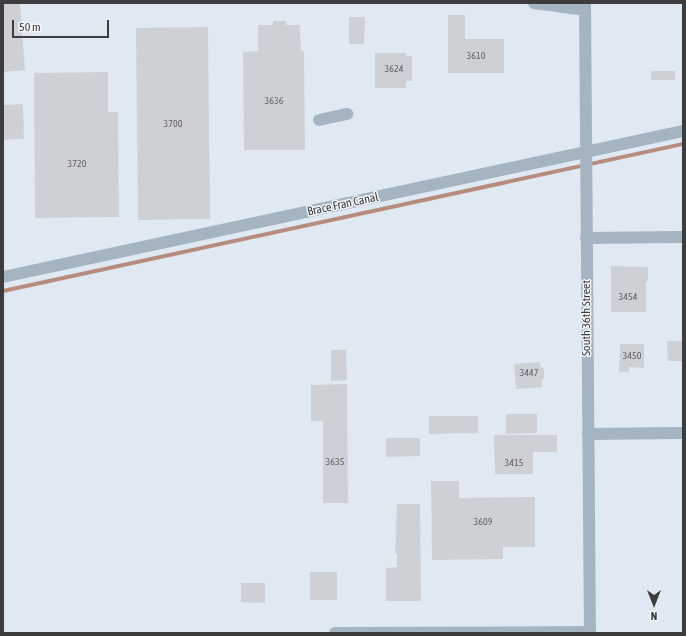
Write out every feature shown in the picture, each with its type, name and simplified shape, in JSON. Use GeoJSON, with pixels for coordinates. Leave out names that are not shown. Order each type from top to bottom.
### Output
{"type":"FeatureCollection","features":[{"type":"Feature","properties":{"kind":"street"},"geometry":{"type":"LineString","coordinates":[[534,3],[585,6]]}},
{"type":"Feature","properties":{"kind":"street","name":"South 36th Street"},"geometry":{"type":"LineString","coordinates":[[585,6],[590,633]]}},
{"type":"Feature","properties":{"kind":"street"},"geometry":{"type":"LineString","coordinates":[[318,120],[347,114]]}},
{"type":"Feature","properties":{"kind":"street","name":"Brace Fran Canal"},"geometry":{"type":"LineString","coordinates":[[3,278],[587,153],[683,131]]}},
{"type":"Feature","properties":{"kind":"street"},"geometry":{"type":"LineString","coordinates":[[586,238],[683,237]]}},
{"type":"Feature","properties":{"kind":"street"},"geometry":{"type":"LineString","coordinates":[[588,434],[683,433]]}},
{"type":"Feature","properties":{"kind":"street"},"geometry":{"type":"LineString","coordinates":[[335,633],[590,633]]}},
{"type":"Feature","properties":{"kind":"shaded area"},"geometry":{"type":"Polygon","coordinates":[[[3,3],[683,3],[683,633],[3,633],[3,3]]]}},
{"type":"Feature","properties":{"kind":"building"},"geometry":{"type":"Polygon","coordinates":[[[3,3],[20,3],[25,70],[3,72],[3,3]]]}},
{"type":"Feature","properties":{"kind":"building"},"geometry":{"type":"Polygon","coordinates":[[[448,15],[465,15],[465,39],[504,39],[504,73],[448,73],[448,15]]]}},
{"type":"Feature","properties":{"kind":"building"},"geometry":{"type":"Polygon","coordinates":[[[349,17],[365,17],[364,44],[349,44],[349,17]]]}},
{"type":"Feature","properties":{"kind":"building"},"geometry":{"type":"Polygon","coordinates":[[[273,21],[286,21],[286,25],[300,25],[301,51],[304,51],[305,150],[244,150],[243,52],[258,51],[258,25],[273,25],[273,21]]]}},
{"type":"Feature","properties":{"kind":"building"},"geometry":{"type":"Polygon","coordinates":[[[208,27],[210,219],[138,220],[136,28],[208,27]]]}},
{"type":"Feature","properties":{"kind":"building"},"geometry":{"type":"Polygon","coordinates":[[[375,53],[406,53],[406,56],[412,56],[412,81],[406,81],[406,88],[375,88],[375,53]]]}},
{"type":"Feature","properties":{"kind":"building"},"geometry":{"type":"Polygon","coordinates":[[[651,71],[675,71],[675,80],[651,80],[651,71]]]}},
{"type":"Feature","properties":{"kind":"building"},"geometry":{"type":"Polygon","coordinates":[[[108,72],[108,112],[118,112],[119,217],[35,218],[34,73],[108,72]]]}},
{"type":"Feature","properties":{"kind":"building"},"geometry":{"type":"Polygon","coordinates":[[[23,104],[24,139],[3,140],[3,105],[23,104]]]}},
{"type":"Feature","properties":{"kind":"building"},"geometry":{"type":"Polygon","coordinates":[[[611,266],[648,267],[648,281],[646,281],[646,312],[611,312],[611,266]]]}},
{"type":"Feature","properties":{"kind":"building"},"geometry":{"type":"Polygon","coordinates":[[[667,341],[683,341],[683,361],[668,361],[667,341]]]}},
{"type":"Feature","properties":{"kind":"building"},"geometry":{"type":"Polygon","coordinates":[[[620,344],[644,344],[644,368],[629,367],[629,372],[619,372],[620,344]]]}},
{"type":"Feature","properties":{"kind":"building"},"geometry":{"type":"Polygon","coordinates":[[[331,350],[346,350],[347,380],[331,381],[331,350]]]}},
{"type":"Feature","properties":{"kind":"building"},"geometry":{"type":"Polygon","coordinates":[[[540,362],[541,368],[544,368],[542,387],[516,389],[514,364],[540,362]]]}},
{"type":"Feature","properties":{"kind":"building"},"geometry":{"type":"Polygon","coordinates":[[[347,384],[348,503],[323,503],[323,421],[311,421],[311,385],[347,384]]]}},
{"type":"Feature","properties":{"kind":"building"},"geometry":{"type":"Polygon","coordinates":[[[506,414],[537,414],[537,433],[506,434],[506,414]]]}},
{"type":"Feature","properties":{"kind":"building"},"geometry":{"type":"Polygon","coordinates":[[[429,416],[478,416],[478,433],[429,434],[429,416]]]}},
{"type":"Feature","properties":{"kind":"building"},"geometry":{"type":"Polygon","coordinates":[[[494,435],[557,435],[557,452],[533,452],[533,474],[495,474],[494,435]]]}},
{"type":"Feature","properties":{"kind":"building"},"geometry":{"type":"Polygon","coordinates":[[[386,438],[420,438],[420,456],[386,457],[386,438]]]}},
{"type":"Feature","properties":{"kind":"building"},"geometry":{"type":"Polygon","coordinates":[[[431,481],[459,481],[459,498],[535,497],[535,547],[503,547],[503,559],[432,560],[431,481]]]}},
{"type":"Feature","properties":{"kind":"building"},"geometry":{"type":"Polygon","coordinates":[[[397,504],[420,504],[421,601],[386,601],[386,568],[397,567],[397,553],[395,553],[397,504]]]}},
{"type":"Feature","properties":{"kind":"building"},"geometry":{"type":"Polygon","coordinates":[[[310,572],[337,572],[337,600],[310,600],[310,572]]]}},
{"type":"Feature","properties":{"kind":"building"},"geometry":{"type":"Polygon","coordinates":[[[241,583],[265,583],[265,603],[241,602],[241,583]]]}},
{"type":"Feature","properties":{"kind":"waterway"},"geometry":{"type":"LineString","coordinates":[[3,291],[683,144]]}}]}
